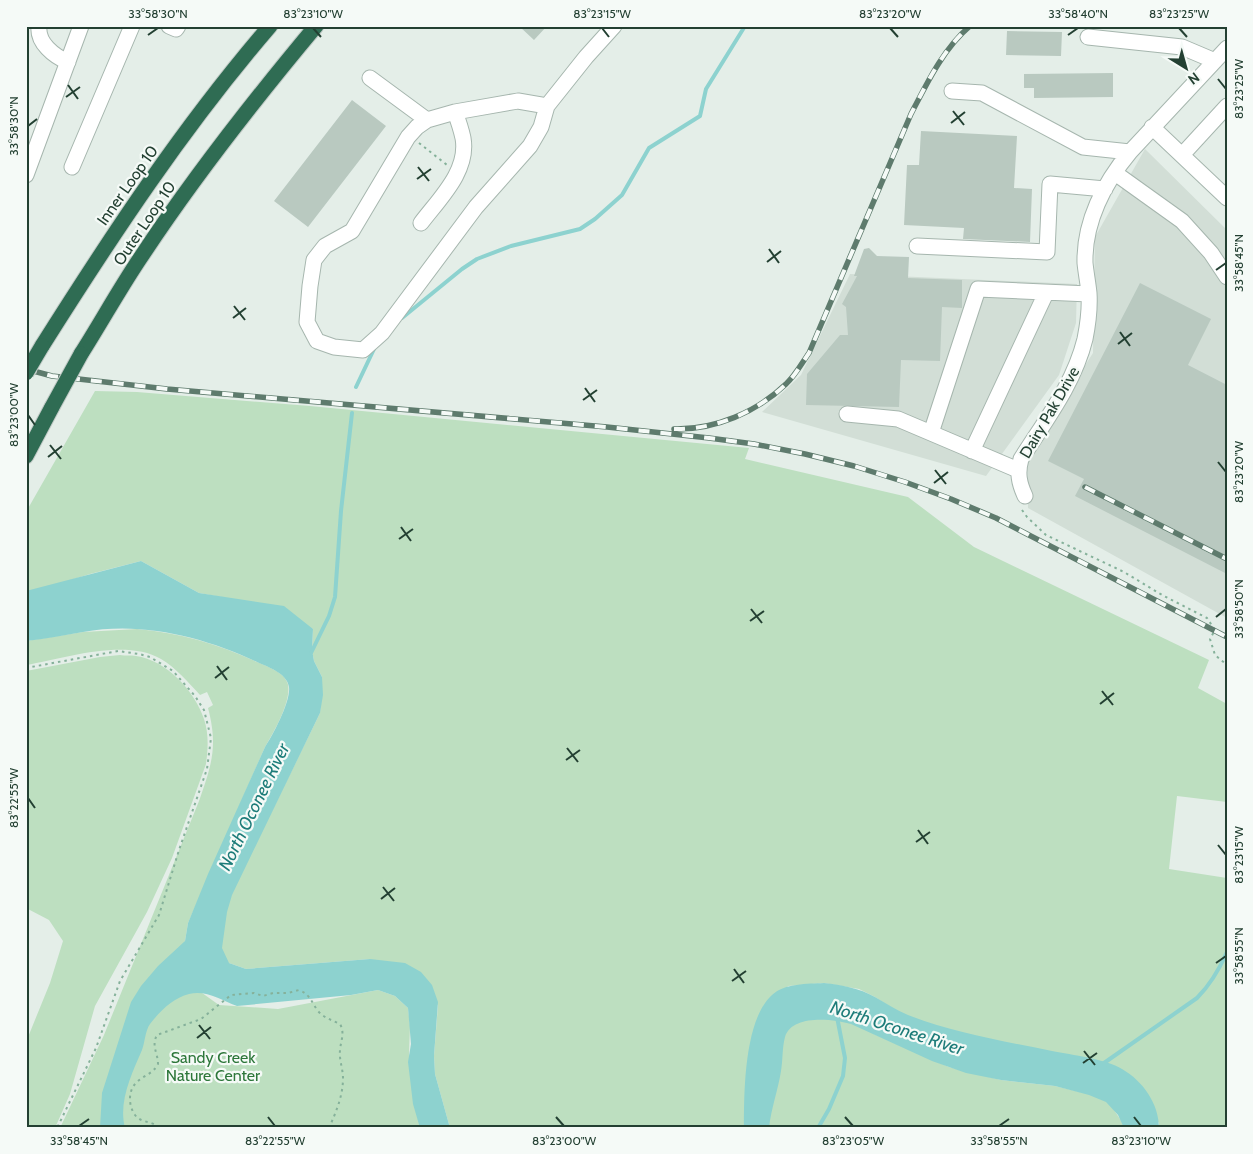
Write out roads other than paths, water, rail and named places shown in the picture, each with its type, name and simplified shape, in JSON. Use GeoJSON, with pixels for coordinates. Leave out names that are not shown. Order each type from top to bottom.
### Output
{"type":"FeatureCollection","features":[{"type":"Feature","properties":{"kind":"highway","name":"Inner Loop 10"},"geometry":{"type":"LineString","coordinates":[[26,373],[117,229],[155,173],[218,90],[270,26]]}},
{"type":"Feature","properties":{"kind":"highway","name":"Outer Loop 10"},"geometry":{"type":"LineString","coordinates":[[26,456],[82,354],[142,256],[245,112],[316,26]]}},
{"type":"Feature","properties":{"kind":"street"},"geometry":{"type":"LineString","coordinates":[[40,26],[39,31],[48,50],[68,62]]}},
{"type":"Feature","properties":{"kind":"street"},"geometry":{"type":"LineString","coordinates":[[26,175],[81,26]]}},
{"type":"Feature","properties":{"kind":"street"},"geometry":{"type":"LineString","coordinates":[[72,167],[132,26]]}},
{"type":"Feature","properties":{"kind":"street"},"geometry":{"type":"LineString","coordinates":[[169,26],[176,29],[178,26]]}},
{"type":"Feature","properties":{"kind":"street"},"geometry":{"type":"LineString","coordinates":[[548,106],[518,101],[455,112],[427,120],[409,136],[352,231],[325,246],[314,260],[306,322],[317,341],[334,347],[363,350],[382,333],[476,207],[530,146],[541,127],[548,106],[614,26]]}},
{"type":"Feature","properties":{"kind":"street"},"geometry":{"type":"LineString","coordinates":[[1088,36],[1182,47],[1215,61]]}},
{"type":"Feature","properties":{"kind":"street","name":"Dairy Pak Drive"},"geometry":{"type":"LineString","coordinates":[[1025,496],[1020,484],[1018,470],[1021,459],[1071,380],[1078,363],[1088,325],[1089,294],[1085,264],[1086,244],[1096,205],[1130,152],[1227,48]]}},
{"type":"Feature","properties":{"kind":"street"},"geometry":{"type":"LineString","coordinates":[[370,78],[427,120]]}},
{"type":"Feature","properties":{"kind":"street"},"geometry":{"type":"LineString","coordinates":[[952,92],[982,93],[1083,147],[1130,152]]}},
{"type":"Feature","properties":{"kind":"street"},"geometry":{"type":"LineString","coordinates":[[1182,155],[1227,106]]}},
{"type":"Feature","properties":{"kind":"street"},"geometry":{"type":"LineString","coordinates":[[421,223],[462,164],[463,140],[455,112]]}},
{"type":"Feature","properties":{"kind":"street"},"geometry":{"type":"LineString","coordinates":[[1152,127],[1227,198]]}},
{"type":"Feature","properties":{"kind":"street"},"geometry":{"type":"LineString","coordinates":[[1115,173],[1182,221],[1211,253],[1227,277]]}},
{"type":"Feature","properties":{"kind":"street"},"geometry":{"type":"LineString","coordinates":[[917,246],[1047,252],[1050,184],[1105,189]]}},
{"type":"Feature","properties":{"kind":"street"},"geometry":{"type":"LineString","coordinates":[[930,434],[978,290],[1089,294]]}},
{"type":"Feature","properties":{"kind":"street"},"geometry":{"type":"LineString","coordinates":[[972,451],[1046,293]]}},
{"type":"Feature","properties":{"kind":"street"},"geometry":{"type":"LineString","coordinates":[[847,414],[898,419],[1018,470]]}},
{"type":"Feature","properties":{"kind":"water","name":"North Oconee River"},"geometry":{"type":"Polygon","coordinates":[[[141,561],[199,593],[284,606],[313,629],[312,650],[314,661],[322,677],[323,695],[320,713],[232,895],[227,912],[222,948],[229,963],[246,969],[370,959],[405,963],[421,972],[432,985],[438,1002],[434,1056],[435,1074],[450,1128],[420,1128],[413,1104],[408,1062],[411,1044],[408,1008],[395,996],[378,990],[351,995],[237,1006],[202,993],[183,996],[158,1014],[147,1030],[142,1050],[127,1088],[123,1108],[125,1128],[100,1128],[102,1093],[131,1002],[141,986],[158,966],[185,941],[188,923],[208,874],[265,747],[281,718],[289,693],[288,682],[281,674],[271,668],[216,645],[172,634],[150,630],[105,629],[26,641],[26,591],[141,561]]]}},
{"type":"Feature","properties":{"kind":"water","name":"North Oconee River"},"geometry":{"type":"Polygon","coordinates":[[[824,983],[863,991],[908,1015],[943,1027],[1088,1058],[1122,1069],[1137,1080],[1148,1094],[1156,1110],[1159,1128],[1124,1128],[1118,1115],[1106,1102],[1089,1095],[1055,1086],[1001,1080],[966,1073],[932,1061],[851,1024],[814,1020],[804,1021],[796,1025],[789,1030],[785,1037],[781,1071],[769,1128],[744,1128],[745,1077],[751,1039],[763,1006],[772,995],[783,988],[824,983]]]}},
{"type":"Feature","properties":{"kind":"waterway"},"geometry":{"type":"LineString","coordinates":[[402,318],[477,259],[511,246],[580,229],[595,219],[622,195],[649,148],[700,116],[706,89],[745,26]]}},
{"type":"Feature","properties":{"kind":"waterway"},"geometry":{"type":"LineString","coordinates":[[356,387],[374,349]]}},
{"type":"Feature","properties":{"kind":"waterway"},"geometry":{"type":"LineString","coordinates":[[311,653],[329,616],[335,597],[341,511],[352,413]]}},
{"type":"Feature","properties":{"kind":"waterway"},"geometry":{"type":"LineString","coordinates":[[1105,1066],[1104,1063],[1197,998],[1214,976],[1227,952]]}},
{"type":"Feature","properties":{"kind":"waterway","name":"North Oconee River"},"geometry":{"type":"LineString","coordinates":[[818,1128],[829,1109],[843,1076],[845,1058],[837,1017]]}},
{"type":"Feature","properties":{"kind":"railway"},"geometry":{"type":"LineString","coordinates":[[674,429],[689,429],[720,423],[749,411],[775,394],[795,373],[809,353],[911,114],[944,56],[960,35],[970,26]]}},
{"type":"Feature","properties":{"kind":"railway"},"geometry":{"type":"LineString","coordinates":[[26,369],[52,376],[167,389],[607,427],[709,438],[805,454],[854,466],[905,482],[996,518],[1227,637]]}},
{"type":"Feature","properties":{"kind":"railway"},"geometry":{"type":"LineString","coordinates":[[1085,487],[1227,559]]}},
{"type":"Feature","properties":{"kind":"park label","name":"Sandy Creek Nature Center"},"geometry":{"type":"Point","coordinates":[213,1066]}}]}
